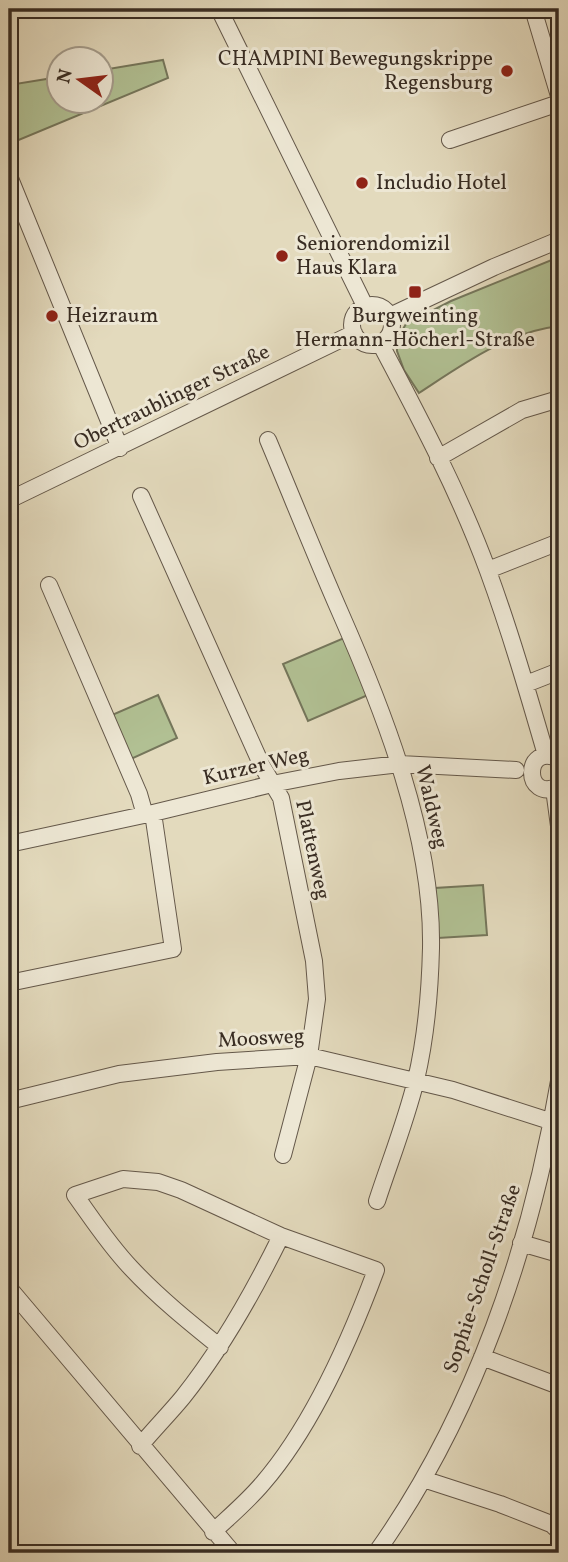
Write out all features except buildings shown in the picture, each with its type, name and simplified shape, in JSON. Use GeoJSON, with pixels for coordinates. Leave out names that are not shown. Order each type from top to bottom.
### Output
{"type":"FeatureCollection","features":[{"type":"Feature","properties":{"kind":"street"},"geometry":{"type":"LineString","coordinates":[[219,9],[365,306]]}},
{"type":"Feature","properties":{"kind":"street"},"geometry":{"type":"LineString","coordinates":[[533,9],[552,46],[559,96]]}},
{"type":"Feature","properties":{"kind":"street"},"geometry":{"type":"LineString","coordinates":[[450,140],[559,103]]}},
{"type":"Feature","properties":{"kind":"street"},"geometry":{"type":"LineString","coordinates":[[9,176],[120,448]]}},
{"type":"Feature","properties":{"kind":"street"},"geometry":{"type":"LineString","coordinates":[[390,316],[559,240]]}},
{"type":"Feature","properties":{"kind":"street"},"geometry":{"type":"LineString","coordinates":[[375,305],[390,316],[391,331],[380,343],[365,344],[354,333],[354,317],[365,306],[375,305]]}},
{"type":"Feature","properties":{"kind":"street","name":"Obertraublinger Straße"},"geometry":{"type":"LineString","coordinates":[[9,500],[354,333]]}},
{"type":"Feature","properties":{"kind":"street"},"geometry":{"type":"LineString","coordinates":[[380,343],[439,458],[488,570],[553,757],[536,761],[532,776],[543,789],[557,788],[559,826]]}},
{"type":"Feature","properties":{"kind":"street"},"geometry":{"type":"LineString","coordinates":[[439,458],[522,410],[559,399]]}},
{"type":"Feature","properties":{"kind":"street","name":"Waldweg"},"geometry":{"type":"LineString","coordinates":[[268,440],[366,670],[400,764],[420,846],[428,897],[431,945],[429,991],[416,1080],[377,1201]]}},
{"type":"Feature","properties":{"kind":"street","name":"Plattenweg"},"geometry":{"type":"LineString","coordinates":[[142,496],[262,766],[281,798],[314,961],[317,999],[309,1056],[283,1155]]}},
{"type":"Feature","properties":{"kind":"street"},"geometry":{"type":"LineString","coordinates":[[488,570],[559,542]]}},
{"type":"Feature","properties":{"kind":"street"},"geometry":{"type":"LineString","coordinates":[[9,983],[173,949],[149,814],[49,585]]}},
{"type":"Feature","properties":{"kind":"street"},"geometry":{"type":"LineString","coordinates":[[526,684],[559,670]]}},
{"type":"Feature","properties":{"kind":"street","name":"Kurzer Weg"},"geometry":{"type":"LineString","coordinates":[[10,839],[149,814],[272,784],[339,771],[400,764],[516,770]]}},
{"type":"Feature","properties":{"kind":"street","name":"Moosweg"},"geometry":{"type":"LineString","coordinates":[[9,1101],[119,1074],[217,1062],[309,1056],[416,1080],[556,1123]]}},
{"type":"Feature","properties":{"kind":"street","name":"Sophie-Scholl-Straße"},"geometry":{"type":"LineString","coordinates":[[376,1553],[423,1479],[482,1357],[539,1184],[556,1123],[559,1081]]}},
{"type":"Feature","properties":{"kind":"street"},"geometry":{"type":"LineString","coordinates":[[213,1532],[263,1483],[301,1427],[341,1357],[376,1270],[281,1236],[158,1182],[123,1179],[75,1195],[103,1236],[131,1268],[220,1347]]}},
{"type":"Feature","properties":{"kind":"street"},"geometry":{"type":"LineString","coordinates":[[140,1446],[183,1397],[220,1347],[256,1286],[281,1236]]}},
{"type":"Feature","properties":{"kind":"street"},"geometry":{"type":"LineString","coordinates":[[521,1243],[559,1254]]}},
{"type":"Feature","properties":{"kind":"street"},"geometry":{"type":"LineString","coordinates":[[9,1288],[233,1553]]}},
{"type":"Feature","properties":{"kind":"street"},"geometry":{"type":"LineString","coordinates":[[482,1357],[559,1386]]}},
{"type":"Feature","properties":{"kind":"street"},"geometry":{"type":"LineString","coordinates":[[423,1479],[499,1504],[551,1524],[559,1531]]}},
{"type":"Feature","properties":{"kind":"green space"},"geometry":{"type":"Polygon","coordinates":[[[163,60],[168,78],[116,100],[116,68],[163,60]]]}},
{"type":"Feature","properties":{"kind":"green space"},"geometry":{"type":"Polygon","coordinates":[[[46,79],[46,116],[76,116],[9,144],[9,85],[46,79]]]}},
{"type":"Feature","properties":{"kind":"green space"},"geometry":{"type":"Polygon","coordinates":[[[559,257],[559,326],[540,329],[503,342],[419,393],[404,370],[397,351],[397,339],[406,324],[451,301],[559,257]]]}},
{"type":"Feature","properties":{"kind":"green space"},"geometry":{"type":"Polygon","coordinates":[[[344,638],[368,695],[308,721],[283,664],[344,638]]]}},
{"type":"Feature","properties":{"kind":"green space"},"geometry":{"type":"Polygon","coordinates":[[[158,695],[177,738],[131,759],[112,715],[158,695]]]}},
{"type":"Feature","properties":{"kind":"green space"},"geometry":{"type":"Polygon","coordinates":[[[483,885],[487,935],[438,938],[435,888],[483,885]]]}},
{"type":"Feature","properties":{"kind":"place","name":"CHAMPINI Bewegungskrippe Regensburg"},"geometry":{"type":"Point","coordinates":[507,71]}},
{"type":"Feature","properties":{"kind":"place","name":"Includio Hotel"},"geometry":{"type":"Point","coordinates":[362,183]}},
{"type":"Feature","properties":{"kind":"place","name":"Seniorendomizil Haus Klara"},"geometry":{"type":"Point","coordinates":[282,256]}},
{"type":"Feature","properties":{"kind":"place","name":"Burgweinting Hermann-Höcherl-Straße"},"geometry":{"type":"Point","coordinates":[415,292]}},
{"type":"Feature","properties":{"kind":"place","name":"Heizraum"},"geometry":{"type":"Point","coordinates":[52,316]}}]}
